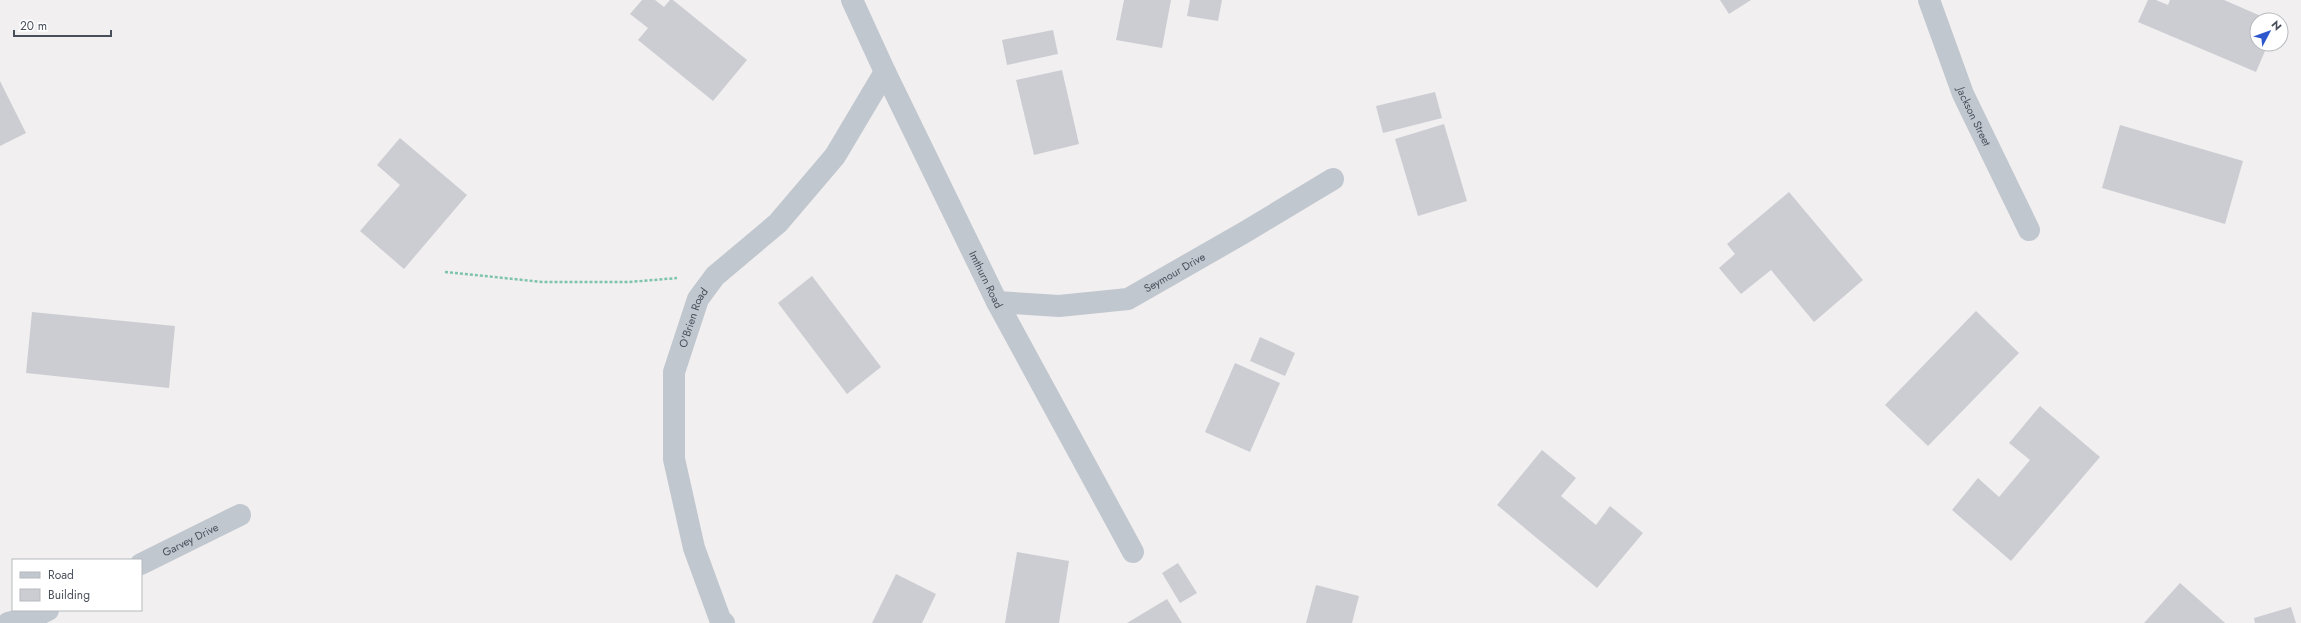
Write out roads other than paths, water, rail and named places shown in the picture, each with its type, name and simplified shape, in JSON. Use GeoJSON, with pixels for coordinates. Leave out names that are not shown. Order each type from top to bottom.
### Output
{"type":"FeatureCollection","features":[{"type":"Feature","properties":{"kind":"street","name":"Imthurn Road"},"geometry":{"type":"LineString","coordinates":[[852,0],[884,72],[997,302],[1133,552]]}},
{"type":"Feature","properties":{"kind":"street","name":"Jackson Street"},"geometry":{"type":"LineString","coordinates":[[1929,0],[1963,94],[2029,230]]}},
{"type":"Feature","properties":{"kind":"street","name":"O'Brien Road"},"geometry":{"type":"LineString","coordinates":[[724,623],[720,619],[694,548],[674,460],[674,372],[698,298],[715,276],[778,223],[835,156],[884,72]]}},
{"type":"Feature","properties":{"kind":"street","name":"Seymour Drive"},"geometry":{"type":"LineString","coordinates":[[997,302],[1059,306],[1128,299],[1245,232],[1333,179]]}},
{"type":"Feature","properties":{"kind":"street","name":"Garvey Drive"},"geometry":{"type":"LineString","coordinates":[[142,564],[240,515]]}},
{"type":"Feature","properties":{"kind":"street"},"geometry":{"type":"LineString","coordinates":[[8,623],[36,616],[46,611]]}}]}
